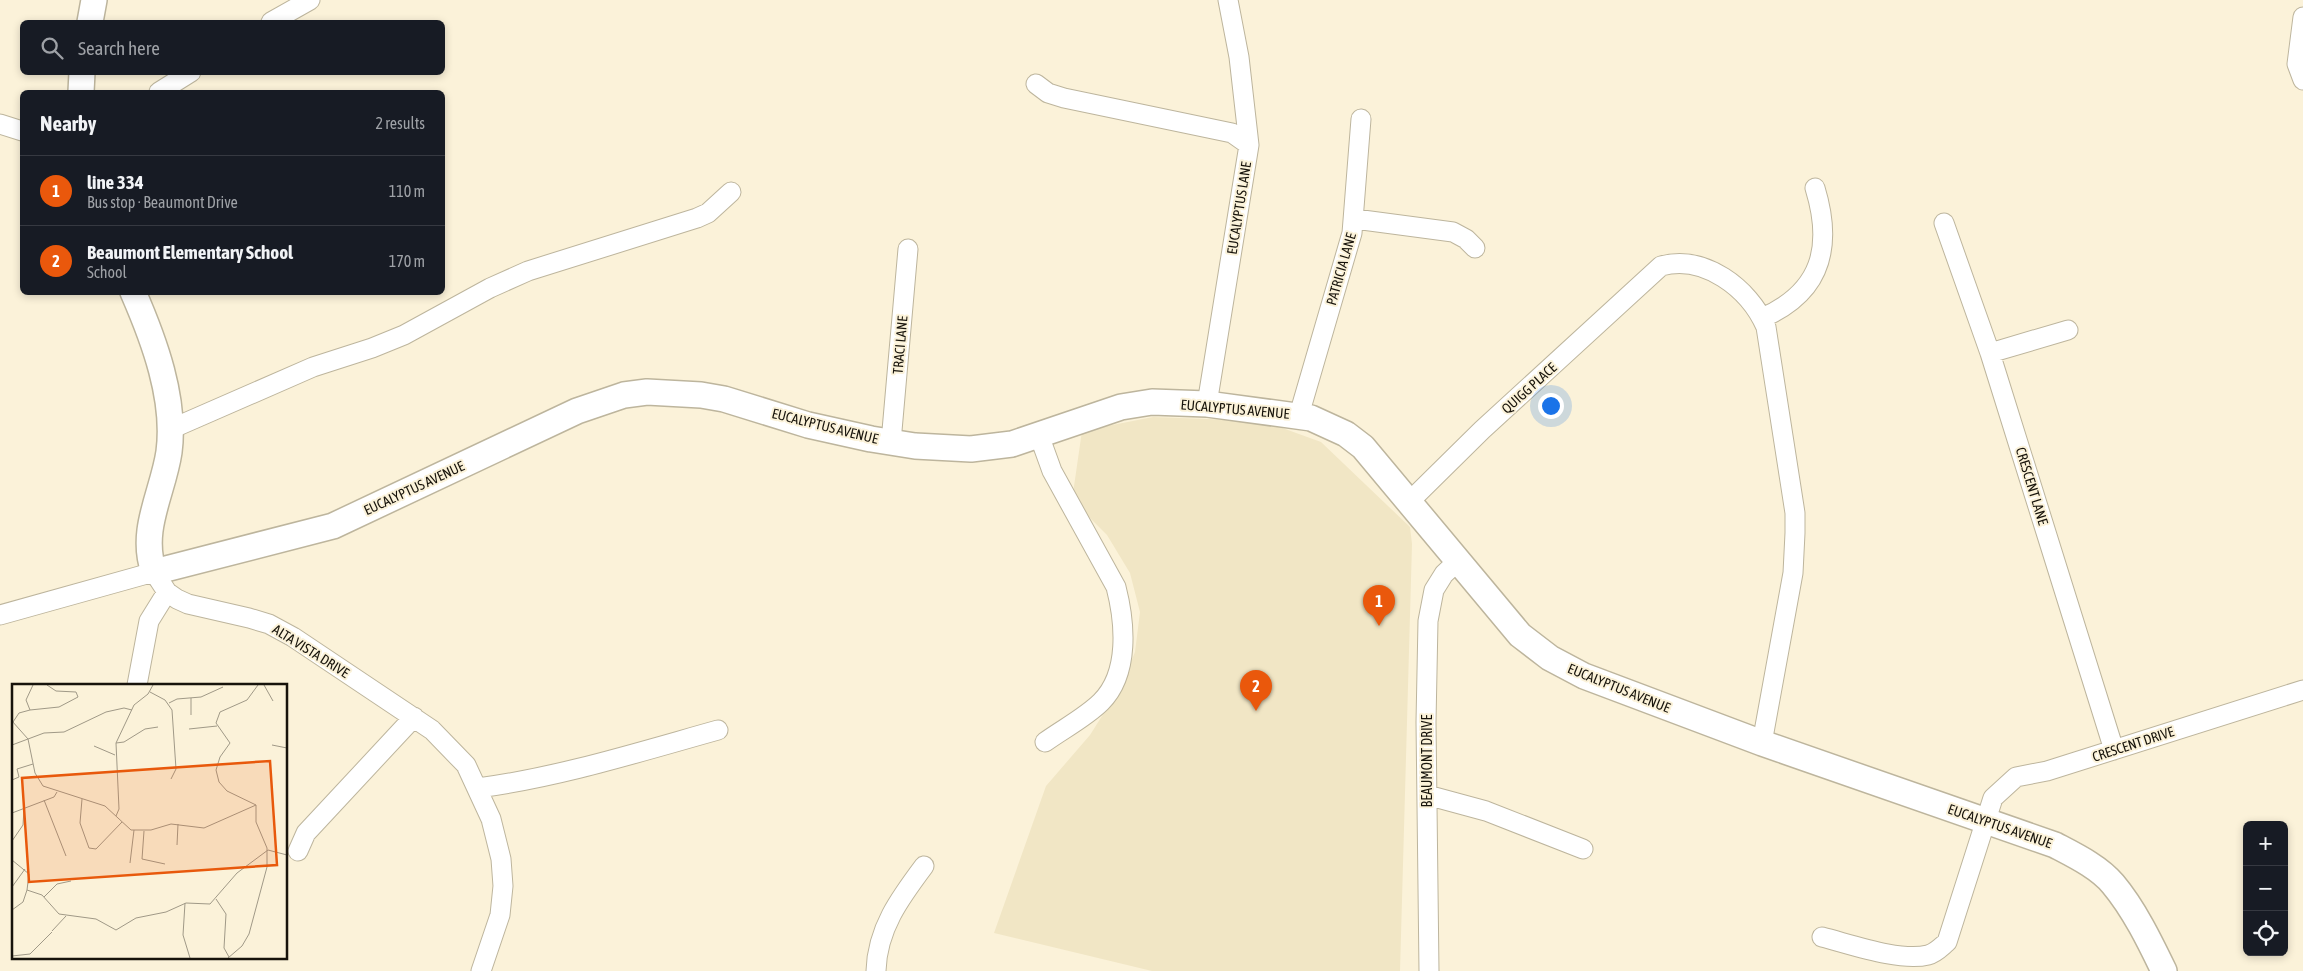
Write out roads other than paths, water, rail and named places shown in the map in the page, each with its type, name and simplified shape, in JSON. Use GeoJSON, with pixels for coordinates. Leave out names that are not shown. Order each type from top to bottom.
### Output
{"type":"FeatureCollection","features":[{"type":"Feature","properties":{"kind":"main road"},"geometry":{"type":"LineString","coordinates":[[90,20],[94,0]]}},
{"type":"Feature","properties":{"kind":"main road"},"geometry":{"type":"LineString","coordinates":[[81,90],[82,75]]}},
{"type":"Feature","properties":{"kind":"main road"},"geometry":{"type":"LineString","coordinates":[[133,295],[161,372],[170,412],[169,452],[148,534],[148,549],[160,582]]}},
{"type":"Feature","properties":{"kind":"main road","name":"EUCALYPTUS AVENUE"},"geometry":{"type":"LineString","coordinates":[[160,582],[333,526],[577,411],[624,396],[647,392],[676,392],[724,399],[808,424],[891,442],[971,449],[1012,444],[1102,412],[1143,403],[1207,404],[1299,415],[1326,423],[1363,447],[1520,635],[1550,658],[1584,676],[1762,743],[2055,845],[2079,858],[2112,883],[2150,942],[2164,971]]}},
{"type":"Feature","properties":{"kind":"street"},"geometry":{"type":"LineString","coordinates":[[275,20],[310,0]]}},
{"type":"Feature","properties":{"kind":"street"},"geometry":{"type":"LineString","coordinates":[[1228,0],[1239,57],[1249,145]]}},
{"type":"Feature","properties":{"kind":"street"},"geometry":{"type":"LineString","coordinates":[[2303,17],[2297,64],[2303,80]]}},
{"type":"Feature","properties":{"kind":"street"},"geometry":{"type":"LineString","coordinates":[[162,90],[186,75]]}},
{"type":"Feature","properties":{"kind":"street","name":"EUCALYPTUS LANE"},"geometry":{"type":"LineString","coordinates":[[1036,84],[1048,93],[1064,98],[1232,133],[1249,145],[1207,404]]}},
{"type":"Feature","properties":{"kind":"street","name":"PATRICIA LANE"},"geometry":{"type":"LineString","coordinates":[[1299,415],[1355,219],[1361,119]]}},
{"type":"Feature","properties":{"kind":"street"},"geometry":{"type":"LineString","coordinates":[[0,124],[20,130]]}},
{"type":"Feature","properties":{"kind":"street"},"geometry":{"type":"LineString","coordinates":[[1762,743],[1794,573],[1794,513],[1766,327],[1762,318],[1785,307],[1793,300],[1818,268],[1823,250],[1824,233],[1815,188]]}},
{"type":"Feature","properties":{"kind":"street"},"geometry":{"type":"LineString","coordinates":[[171,429],[313,368],[404,335],[490,288],[528,271],[697,218],[708,213],[731,192]]}},
{"type":"Feature","properties":{"kind":"street"},"geometry":{"type":"LineString","coordinates":[[1355,219],[1453,232],[1466,239],[1475,248]]}},
{"type":"Feature","properties":{"kind":"street","name":"CRESCENT LANE"},"geometry":{"type":"LineString","coordinates":[[1944,223],[1990,353],[2114,750]]}},
{"type":"Feature","properties":{"kind":"street","name":"TRACI LANE"},"geometry":{"type":"LineString","coordinates":[[891,442],[908,249]]}},
{"type":"Feature","properties":{"kind":"street","name":"QUIGG PLACE"},"geometry":{"type":"LineString","coordinates":[[1409,502],[1482,430],[1661,266],[1674,262],[1719,275],[1738,288],[1762,318]]}},
{"type":"Feature","properties":{"kind":"street"},"geometry":{"type":"LineString","coordinates":[[1990,353],[2068,330]]}},
{"type":"Feature","properties":{"kind":"street"},"geometry":{"type":"LineString","coordinates":[[1039,435],[1052,471],[1116,587],[1121,608],[1124,643],[1115,676],[1102,701],[1045,742]]}},
{"type":"Feature","properties":{"kind":"street","name":"BEAUMONT DRIVE"},"geometry":{"type":"LineString","coordinates":[[1429,971],[1428,621],[1434,590],[1444,574],[1459,560]]}},
{"type":"Feature","properties":{"kind":"street"},"geometry":{"type":"LineString","coordinates":[[0,615],[160,582],[149,621],[137,684]]}},
{"type":"Feature","properties":{"kind":"street","name":"ALTA VISTA DRIVE"},"geometry":{"type":"LineString","coordinates":[[160,582],[188,604],[228,612],[269,624],[414,717],[432,730],[466,765],[478,788],[495,833],[501,859],[503,886],[500,915],[481,971]]}},
{"type":"Feature","properties":{"kind":"street","name":"CRESCENT DRIVE"},"geometry":{"type":"LineString","coordinates":[[1822,937],[1888,953],[1913,956],[1928,955],[1938,951],[1947,942],[1984,821],[1993,798],[2016,777],[2047,771],[2303,690]]}},
{"type":"Feature","properties":{"kind":"street"},"geometry":{"type":"LineString","coordinates":[[298,851],[306,833],[414,717]]}},
{"type":"Feature","properties":{"kind":"street"},"geometry":{"type":"LineString","coordinates":[[478,788],[522,782],[576,769],[718,730]]}},
{"type":"Feature","properties":{"kind":"street"},"geometry":{"type":"LineString","coordinates":[[1427,795],[1486,811],[1584,849]]}},
{"type":"Feature","properties":{"kind":"street"},"geometry":{"type":"LineString","coordinates":[[876,971],[876,953],[894,906],[924,866]]}},
{"type":"Feature","properties":{"kind":"place","name":"line 334"},"geometry":{"type":"Point","coordinates":[1379,626]}},
{"type":"Feature","properties":{"kind":"place","name":"Beaumont Elementary School"},"geometry":{"type":"Point","coordinates":[1256,711]}}]}
